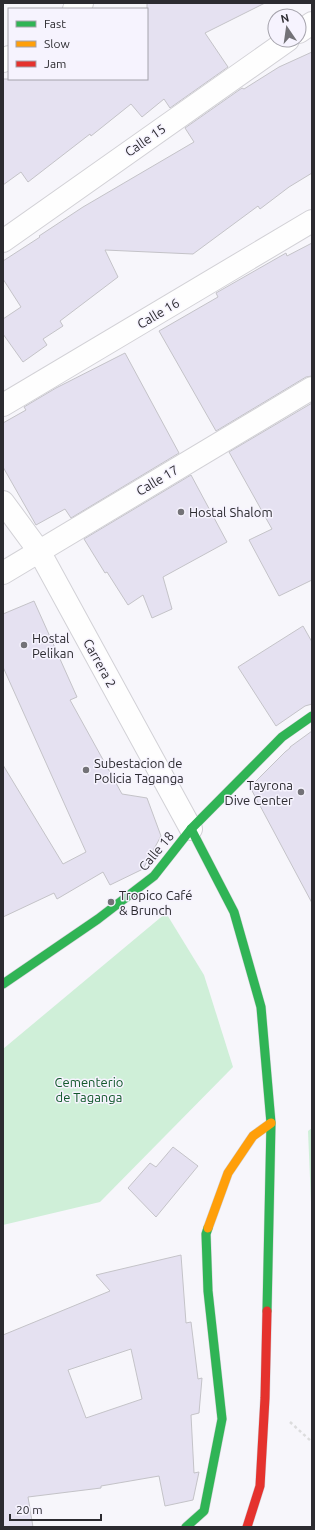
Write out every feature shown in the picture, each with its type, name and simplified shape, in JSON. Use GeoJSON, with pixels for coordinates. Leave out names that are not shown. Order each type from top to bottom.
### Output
{"type":"FeatureCollection","features":[{"type":"Feature","properties":{"kind":"street","name":"Calle 15"},"geometry":{"type":"LineString","coordinates":[[3,241],[277,48]]}},
{"type":"Feature","properties":{"kind":"street","name":"Calle 16"},"geometry":{"type":"LineString","coordinates":[[3,405],[312,221]]}},
{"type":"Feature","properties":{"kind":"street","name":"Calle 17"},"geometry":{"type":"LineString","coordinates":[[3,573],[312,388]]}},
{"type":"Feature","properties":{"kind":"street","name":"Carrera 2"},"geometry":{"type":"LineString","coordinates":[[3,502],[39,551],[191,829]]}},
{"type":"Feature","properties":{"kind":"street","name":"Calle 18"},"geometry":{"type":"LineString","coordinates":[[3,984],[98,919],[154,876],[191,829],[282,737],[312,716]]}},
{"type":"Feature","properties":{"kind":"street"},"geometry":{"type":"LineString","coordinates":[[191,829],[234,912],[261,1007],[271,1123],[265,1398],[260,1486],[247,1527]]}},
{"type":"Feature","properties":{"kind":"street"},"geometry":{"type":"LineString","coordinates":[[186,1527],[204,1511],[222,1419],[208,1291],[206,1234],[228,1173],[253,1136],[271,1123]]}},
{"type":"Feature","properties":{"kind":"green space","name":"Cementerio de Taganga"},"geometry":{"type":"Polygon","coordinates":[[[166,913],[204,975],[233,1067],[100,1202],[3,1225],[3,1049],[166,913]]]}},
{"type":"Feature","properties":{"kind":"green space"},"geometry":{"type":"Polygon","coordinates":[[[312,1128],[312,1226],[308,1131],[312,1128]]]}},
{"type":"Feature","properties":{"kind":"building"},"geometry":{"type":"Polygon","coordinates":[[[147,3],[265,3],[205,33],[228,67],[170,108],[164,99],[142,117],[131,104],[91,136],[90,134],[28,182],[21,172],[3,185],[3,79],[148,80],[147,3]]]}},
{"type":"Feature","properties":{"kind":"building"},"geometry":{"type":"Polygon","coordinates":[[[312,52],[312,173],[289,187],[260,209],[258,206],[193,254],[105,250],[118,277],[60,321],[63,326],[43,339],[47,345],[23,362],[3,334],[3,319],[21,307],[3,279],[3,261],[83,207],[194,142],[185,128],[242,88],[244,89],[279,67],[312,52]]]}},
{"type":"Feature","properties":{"kind":"building"},"geometry":{"type":"Polygon","coordinates":[[[312,243],[312,376],[306,377],[216,431],[159,331],[218,297],[216,293],[286,253],[287,256],[312,243]]]}},
{"type":"Feature","properties":{"kind":"building"},"geometry":{"type":"Polygon","coordinates":[[[125,353],[179,453],[71,518],[65,509],[36,525],[3,467],[3,423],[26,410],[24,407],[56,388],[125,353]]]}},
{"type":"Feature","properties":{"kind":"building"},"geometry":{"type":"Polygon","coordinates":[[[312,403],[312,580],[279,596],[249,540],[272,529],[229,452],[312,403]]]}},
{"type":"Feature","properties":{"kind":"building"},"geometry":{"type":"Polygon","coordinates":[[[191,475],[227,542],[163,577],[172,609],[152,618],[143,595],[128,605],[107,572],[105,573],[84,539],[191,475]]]}},
{"type":"Feature","properties":{"kind":"building"},"geometry":{"type":"Polygon","coordinates":[[[34,601],[77,697],[70,700],[122,794],[147,798],[161,836],[143,869],[110,885],[103,872],[57,899],[54,893],[3,917],[3,765],[63,864],[86,852],[3,667],[3,614],[34,601]]]}},
{"type":"Feature","properties":{"kind":"building"},"geometry":{"type":"Polygon","coordinates":[[[303,626],[312,642],[312,704],[305,706],[276,726],[238,667],[303,626]]]}},
{"type":"Feature","properties":{"kind":"building"},"geometry":{"type":"Polygon","coordinates":[[[312,731],[312,903],[250,787],[290,747],[312,731]]]}},
{"type":"Feature","properties":{"kind":"building"},"geometry":{"type":"Polygon","coordinates":[[[173,1147],[198,1166],[156,1217],[128,1188],[150,1163],[156,1167],[173,1147]]]}},
{"type":"Feature","properties":{"kind":"building"},"geometry":{"type":"Polygon","coordinates":[[[181,1255],[186,1323],[191,1322],[198,1379],[202,1378],[199,1413],[191,1415],[194,1473],[199,1472],[193,1500],[165,1506],[159,1476],[101,1486],[101,1488],[28,1497],[33,1527],[3,1527],[3,1335],[110,1291],[96,1275],[181,1255]],[[131,1349],[68,1370],[86,1418],[142,1399],[131,1349]]]}},
{"type":"Feature","properties":{"kind":"traffic: fast"},"geometry":{"type":"LineString","coordinates":[[3,984],[98,919],[154,876],[191,829],[282,737],[312,716]]}},
{"type":"Feature","properties":{"kind":"traffic: fast"},"geometry":{"type":"LineString","coordinates":[[191,829],[234,912],[261,1007],[271,1123],[267,1311]]}},
{"type":"Feature","properties":{"kind":"traffic: fast"},"geometry":{"type":"LineString","coordinates":[[186,1527],[204,1511],[222,1419],[208,1291],[206,1234],[208,1228]]}},
{"type":"Feature","properties":{"kind":"traffic: slow"},"geometry":{"type":"LineString","coordinates":[[208,1228],[228,1173],[253,1136],[271,1123]]}},
{"type":"Feature","properties":{"kind":"traffic: jam"},"geometry":{"type":"LineString","coordinates":[[247,1527],[260,1486],[265,1398],[267,1311]]}},
{"type":"Feature","properties":{"kind":"place","name":"Hostal Shalom"},"geometry":{"type":"Point","coordinates":[181,512]}},
{"type":"Feature","properties":{"kind":"place","name":"Hostal Pelikan"},"geometry":{"type":"Point","coordinates":[24,645]}},
{"type":"Feature","properties":{"kind":"place","name":"Subestacion de Policia Taganga"},"geometry":{"type":"Point","coordinates":[86,770]}},
{"type":"Feature","properties":{"kind":"place","name":"Tayrona Dive Center"},"geometry":{"type":"Point","coordinates":[301,792]}},
{"type":"Feature","properties":{"kind":"place","name":"Tropico Café & Brunch"},"geometry":{"type":"Point","coordinates":[111,902]}}]}
